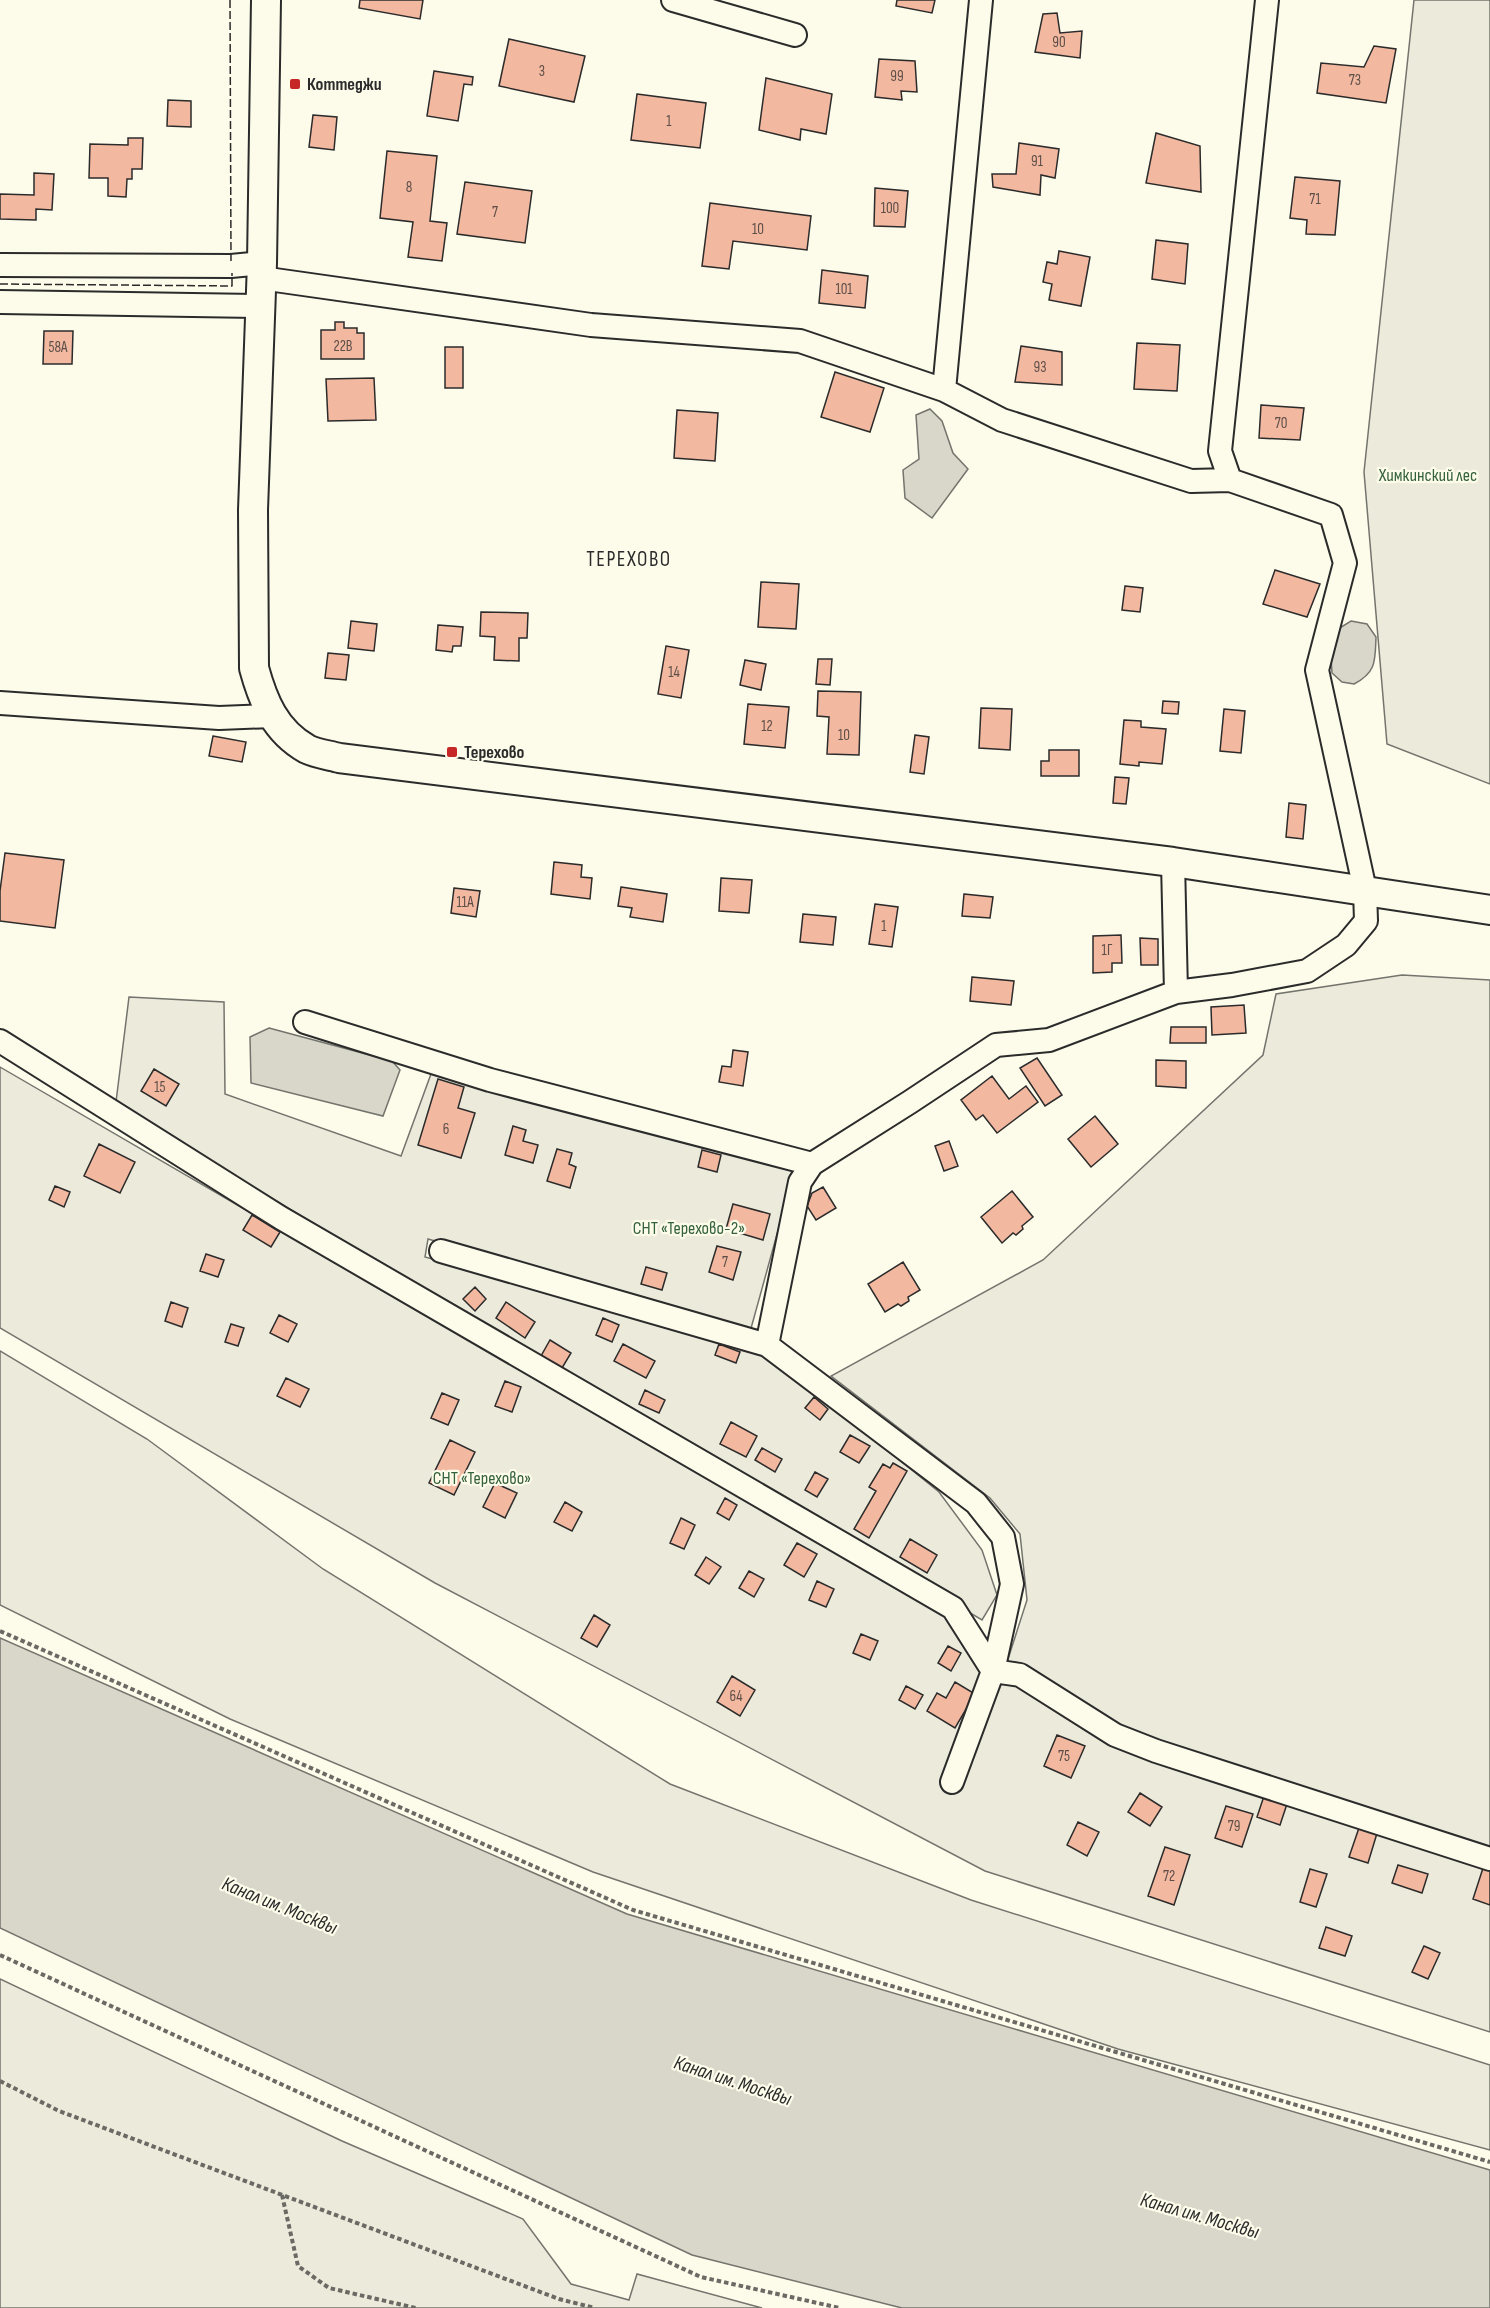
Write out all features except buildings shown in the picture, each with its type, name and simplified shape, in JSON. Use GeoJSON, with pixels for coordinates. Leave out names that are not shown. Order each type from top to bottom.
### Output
{"type":"FeatureCollection","features":[{"type":"Feature","properties":{"kind":"main road"},"geometry":{"type":"LineString","coordinates":[[267,0],[261,306],[253,499],[254,668],[260,690],[272,716],[283,732],[309,750],[339,758],[1173,862],[1490,910]]}},
{"type":"Feature","properties":{"kind":"street"},"geometry":{"type":"LineString","coordinates":[[673,0],[795,35]]}},
{"type":"Feature","properties":{"kind":"street"},"geometry":{"type":"LineString","coordinates":[[944,390],[981,0]]}},
{"type":"Feature","properties":{"kind":"street"},"geometry":{"type":"LineString","coordinates":[[1230,480],[1220,451],[1267,0]]}},
{"type":"Feature","properties":{"kind":"street"},"geometry":{"type":"LineString","coordinates":[[0,265],[231,266],[591,325],[800,341],[944,390],[1002,420],[1180,478],[1191,481],[1230,480],[1331,515],[1345,563],[1317,670],[1365,890],[1366,921],[1346,945],[1306,971],[1232,985],[1176,992],[1049,1040],[996,1045],[812,1164],[800,1182],[767,1345]]}},
{"type":"Feature","properties":{"kind":"street"},"geometry":{"type":"LineString","coordinates":[[0,302],[261,306]]}},
{"type":"Feature","properties":{"kind":"street"},"geometry":{"type":"LineString","coordinates":[[0,703],[219,718],[272,716]]}},
{"type":"Feature","properties":{"kind":"street"},"geometry":{"type":"LineString","coordinates":[[1173,862],[1176,992]]}},
{"type":"Feature","properties":{"kind":"street"},"geometry":{"type":"LineString","coordinates":[[305,1022],[490,1080],[812,1164]]}},
{"type":"Feature","properties":{"kind":"street"},"geometry":{"type":"LineString","coordinates":[[0,1041],[281,1218],[953,1608],[993,1671],[1020,1675],[1115,1735],[1156,1751],[1490,1859]]}},
{"type":"Feature","properties":{"kind":"street"},"geometry":{"type":"LineString","coordinates":[[441,1251],[767,1345],[976,1503],[1003,1537],[1012,1584],[993,1671],[952,1782]]}},
{"type":"Feature","properties":{"kind":"path"},"geometry":{"type":"LineString","coordinates":[[0,1631],[633,1910],[1490,2162]]}},
{"type":"Feature","properties":{"kind":"path"},"geometry":{"type":"LineString","coordinates":[[0,1955],[701,2277],[840,2308]]}},
{"type":"Feature","properties":{"kind":"path"},"geometry":{"type":"LineString","coordinates":[[0,2080],[59,2111],[559,2299],[595,2308]]}},
{"type":"Feature","properties":{"kind":"path"},"geometry":{"type":"LineString","coordinates":[[282,2195],[298,2266],[328,2288],[416,2308]]}},
{"type":"Feature","properties":{"kind":"green space","name":"Химкинский лес"},"geometry":{"type":"Polygon","coordinates":[[[1414,0],[1490,0],[1490,784],[1387,744],[1364,472],[1414,0]]]}},
{"type":"Feature","properties":{"kind":"green space","name":"СНТ «Терехово»"},"geometry":{"type":"Polygon","coordinates":[[[1402,975],[1490,980],[1490,2032],[985,1871],[435,1583],[0,1328],[0,1067],[941,1614],[1008,1659],[1027,1600],[1020,1534],[990,1498],[831,1376],[1043,1260],[1263,1055],[1276,994],[1402,975]]]}},
{"type":"Feature","properties":{"kind":"green space","name":"СНТ «Терехово-2»"},"geometry":{"type":"Polygon","coordinates":[[[129,997],[224,1002],[225,1094],[401,1156],[431,1074],[795,1169],[750,1332],[428,1239],[425,1257],[718,1338],[776,1360],[939,1492],[982,1550],[997,1595],[982,1620],[222,1169],[116,1102],[129,997]]]}},
{"type":"Feature","properties":{"kind":"green space"},"geometry":{"type":"Polygon","coordinates":[[[0,1351],[147,1439],[323,1569],[670,1784],[971,1900],[1490,2065],[1490,2150],[1118,2049],[593,1872],[230,1719],[0,1605],[0,1351]]]}},
{"type":"Feature","properties":{"kind":"green space"},"geometry":{"type":"Polygon","coordinates":[[[0,1979],[342,2141],[523,2219],[571,2284],[629,2300],[637,2274],[762,2308],[0,2308],[0,1979]]]}},
{"type":"Feature","properties":{"kind":"water"},"geometry":{"type":"Polygon","coordinates":[[[930,409],[942,421],[953,453],[968,469],[932,518],[905,498],[903,470],[919,459],[916,415],[930,409]]]}},
{"type":"Feature","properties":{"kind":"water"},"geometry":{"type":"Polygon","coordinates":[[[1351,621],[1367,624],[1376,637],[1375,659],[1371,670],[1354,684],[1342,682],[1332,673],[1331,658],[1338,629],[1351,621]]]}},
{"type":"Feature","properties":{"kind":"water"},"geometry":{"type":"Polygon","coordinates":[[[269,1028],[392,1061],[400,1070],[383,1116],[251,1083],[250,1037],[269,1028]]]}},
{"type":"Feature","properties":{"kind":"water","name":"Канал им. Москвы"},"geometry":{"type":"Polygon","coordinates":[[[0,1638],[627,1914],[1490,2170],[1490,2308],[902,2308],[692,2255],[0,1928],[0,1638]]]}},
{"type":"Feature","properties":{"kind":"fence"},"geometry":{"type":"LineString","coordinates":[[230,0],[231,261]]}},
{"type":"Feature","properties":{"kind":"fence"},"geometry":{"type":"LineString","coordinates":[[0,284],[232,286],[232,273]]}},
{"type":"Feature","properties":{"kind":"place","name":"Коттеджи"},"geometry":{"type":"Point","coordinates":[295,84]}},
{"type":"Feature","properties":{"kind":"place","name":"Терехово"},"geometry":{"type":"Point","coordinates":[452,752]}},
{"type":"Feature","properties":{"kind":"district","name":"ТЕРЕХОВО"},"geometry":{"type":"Point","coordinates":[629,559]}}]}
